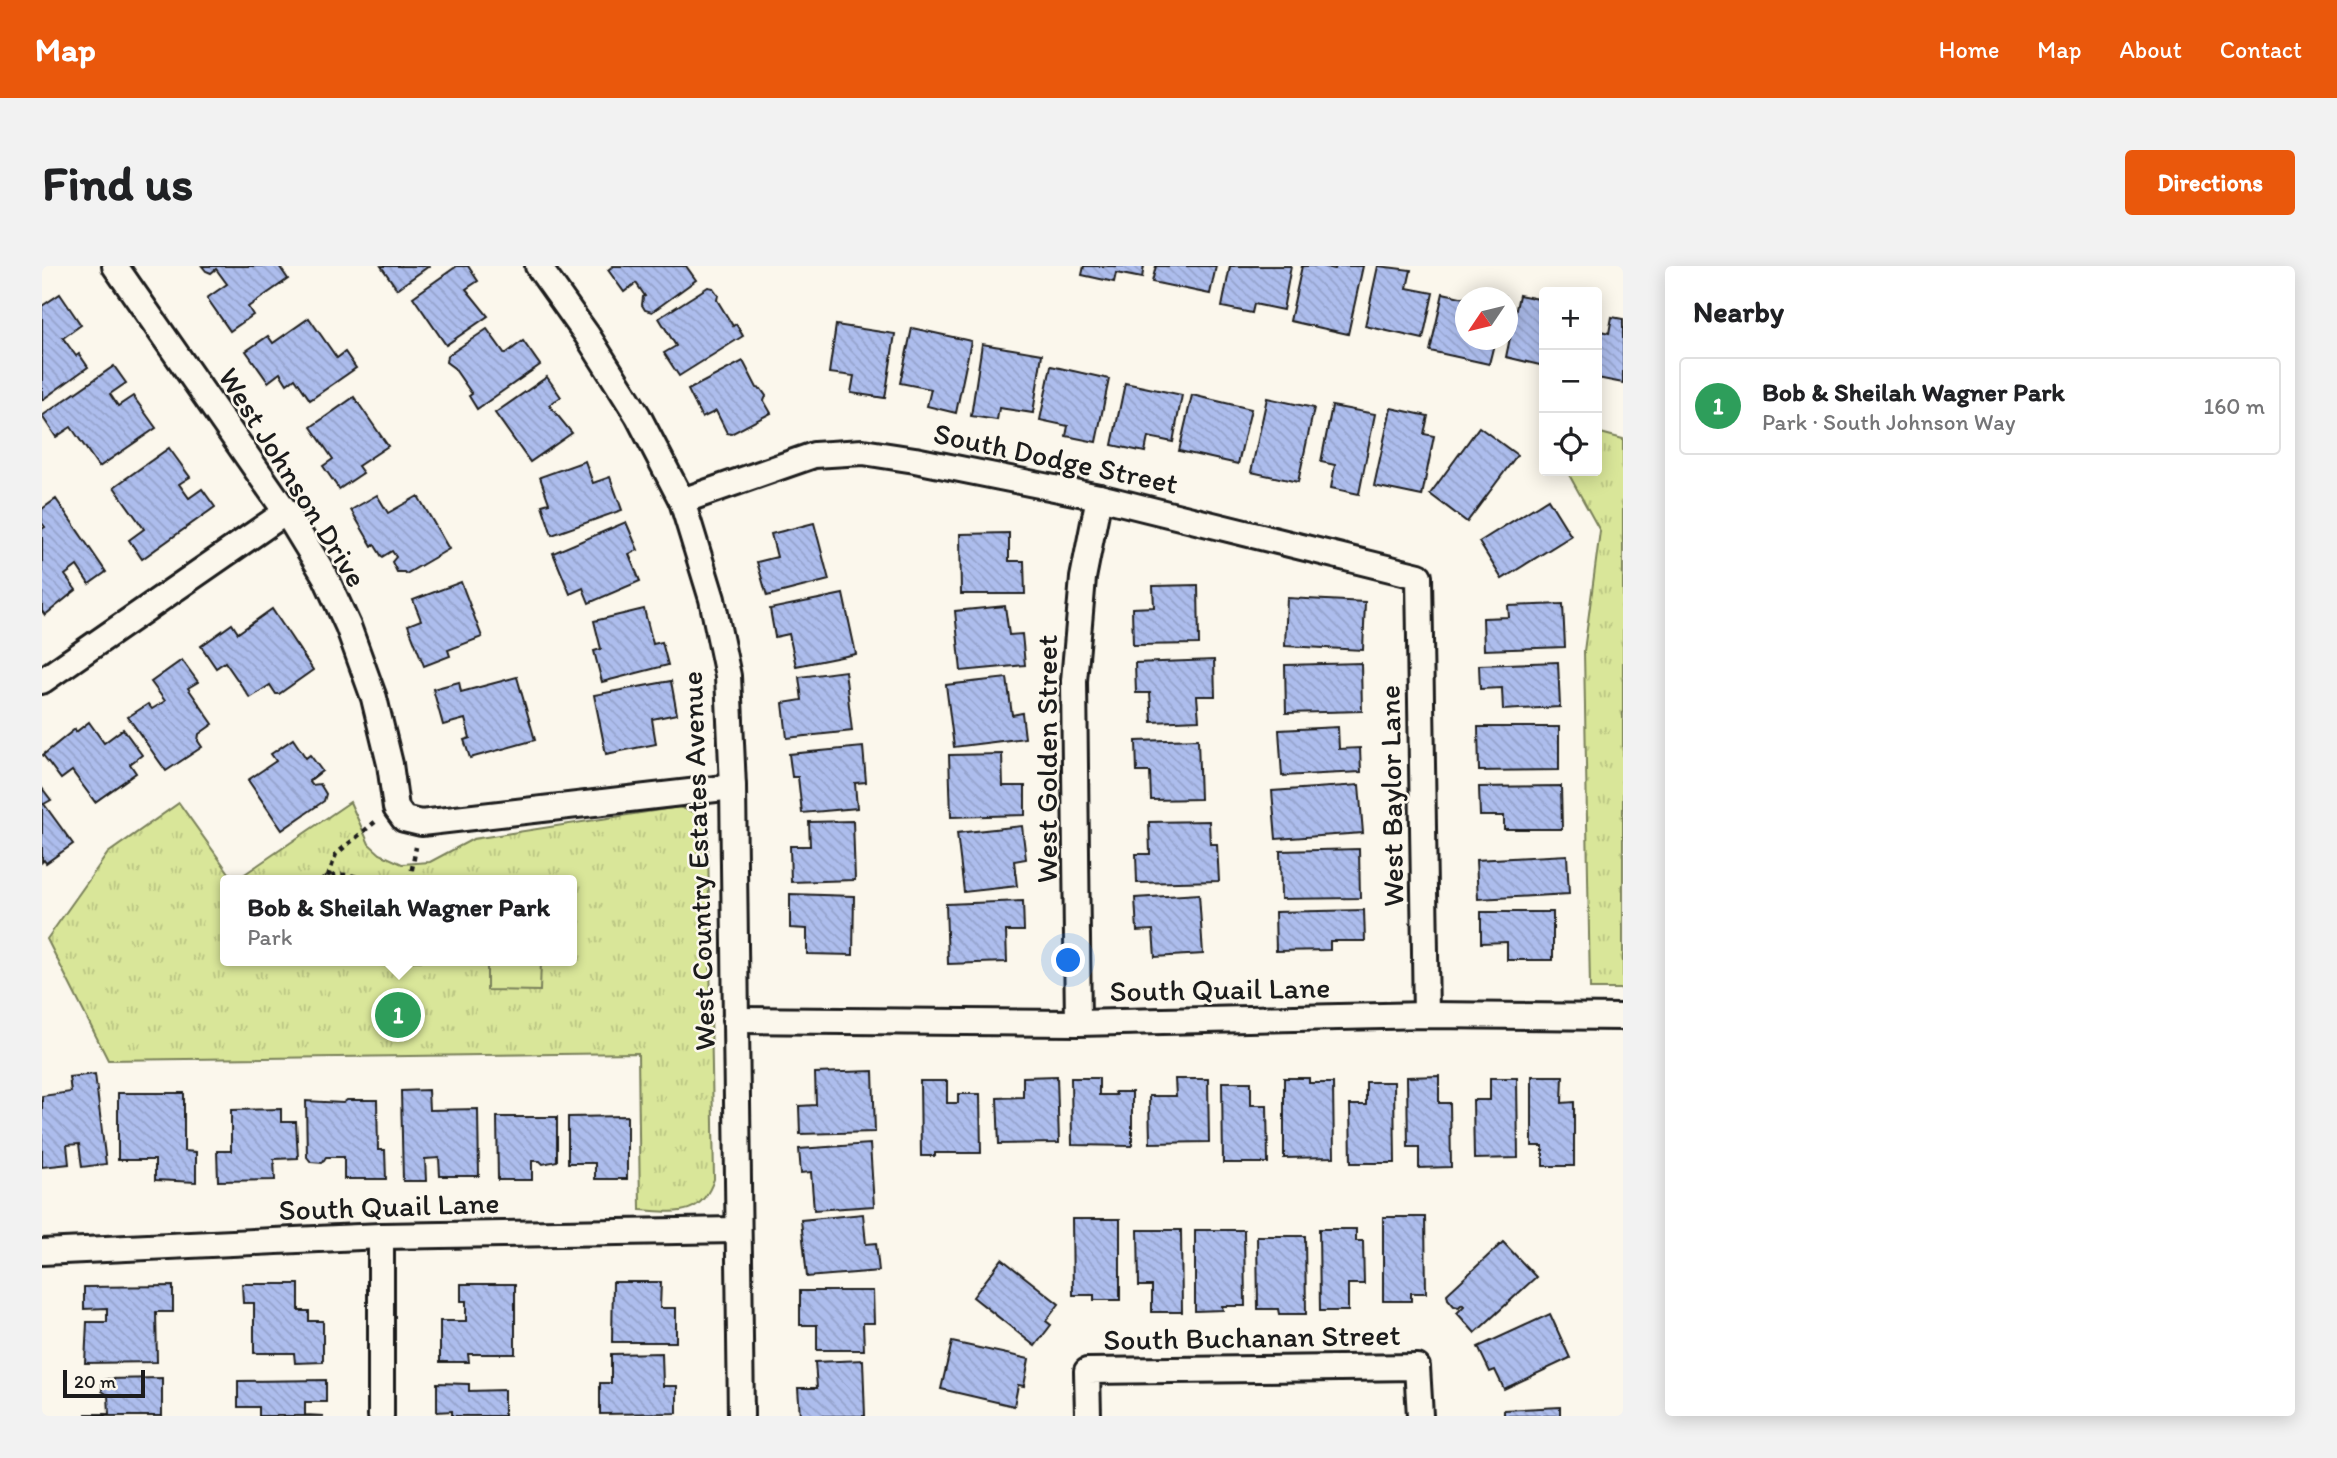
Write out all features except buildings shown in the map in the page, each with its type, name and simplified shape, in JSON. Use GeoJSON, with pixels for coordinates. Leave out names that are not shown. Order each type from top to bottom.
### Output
{"type":"FeatureCollection","features":[{"type":"Feature","properties":{"kind":"street","name":"West Johnson Drive"},"geometry":{"type":"LineString","coordinates":[[115,266],[286,512],[325,576],[348,626],[374,698],[390,764],[407,817]]}},
{"type":"Feature","properties":{"kind":"street","name":"West Country Estates Avenue"},"geometry":{"type":"LineString","coordinates":[[538,266],[587,335],[638,416],[682,501],[712,599],[728,676],[733,787],[741,1416]]}},
{"type":"Feature","properties":{"kind":"street","name":"South Dodge Street"},"geometry":{"type":"LineString","coordinates":[[682,501],[814,455],[863,452],[1099,497],[1419,576]]}},
{"type":"Feature","properties":{"kind":"street","name":"West Golden Street"},"geometry":{"type":"LineString","coordinates":[[1078,1023],[1074,681],[1083,578],[1099,497]]}},
{"type":"Feature","properties":{"kind":"street"},"geometry":{"type":"LineString","coordinates":[[42,681],[286,512]]}},
{"type":"Feature","properties":{"kind":"street","name":"West Baylor Lane"},"geometry":{"type":"LineString","coordinates":[[1419,576],[1426,1015]]}},
{"type":"Feature","properties":{"kind":"street"},"geometry":{"type":"LineString","coordinates":[[407,817],[733,787]]}},
{"type":"Feature","properties":{"kind":"street","name":"South Quail Lane"},"geometry":{"type":"LineString","coordinates":[[735,1020],[1078,1023],[1426,1015],[1623,1017]]}},
{"type":"Feature","properties":{"kind":"street","name":"South Quail Lane"},"geometry":{"type":"LineString","coordinates":[[42,1252],[381,1236],[737,1230]]}},
{"type":"Feature","properties":{"kind":"street"},"geometry":{"type":"LineString","coordinates":[[381,1236],[382,1416]]}},
{"type":"Feature","properties":{"kind":"street","name":"South Buchanan Street"},"geometry":{"type":"LineString","coordinates":[[1088,1416],[1087,1371],[1417,1367],[1420,1416]]}},
{"type":"Feature","properties":{"kind":"path"},"geometry":{"type":"LineString","coordinates":[[329,875],[336,854],[361,832],[407,817],[410,875]]}},
{"type":"Feature","properties":{"kind":"green space"},"geometry":{"type":"Polygon","coordinates":[[[1602,433],[1623,439],[1623,989],[1590,989],[1584,651],[1600,531],[1570,476],[1602,476],[1602,433]]]}},
{"type":"Feature","properties":{"kind":"green space"},"geometry":{"type":"Polygon","coordinates":[[[350,802],[369,844],[380,854],[402,864],[430,862],[473,839],[679,807],[700,814],[707,823],[708,845],[714,1179],[702,1201],[694,1207],[674,1212],[640,1210],[638,1053],[108,1060],[47,939],[108,853],[179,803],[230,875],[220,875],[220,966],[577,966],[577,875],[243,875],[350,802]]]}},
{"type":"Feature","properties":{"kind":"green space"},"geometry":{"type":"Polygon","coordinates":[[[487,966],[541,966],[540,991],[487,990],[487,966]]]}},
{"type":"Feature","properties":{"kind":"place","name":"Bob & Sheilah Wagner Park"},"geometry":{"type":"Point","coordinates":[398,1015]}}]}
